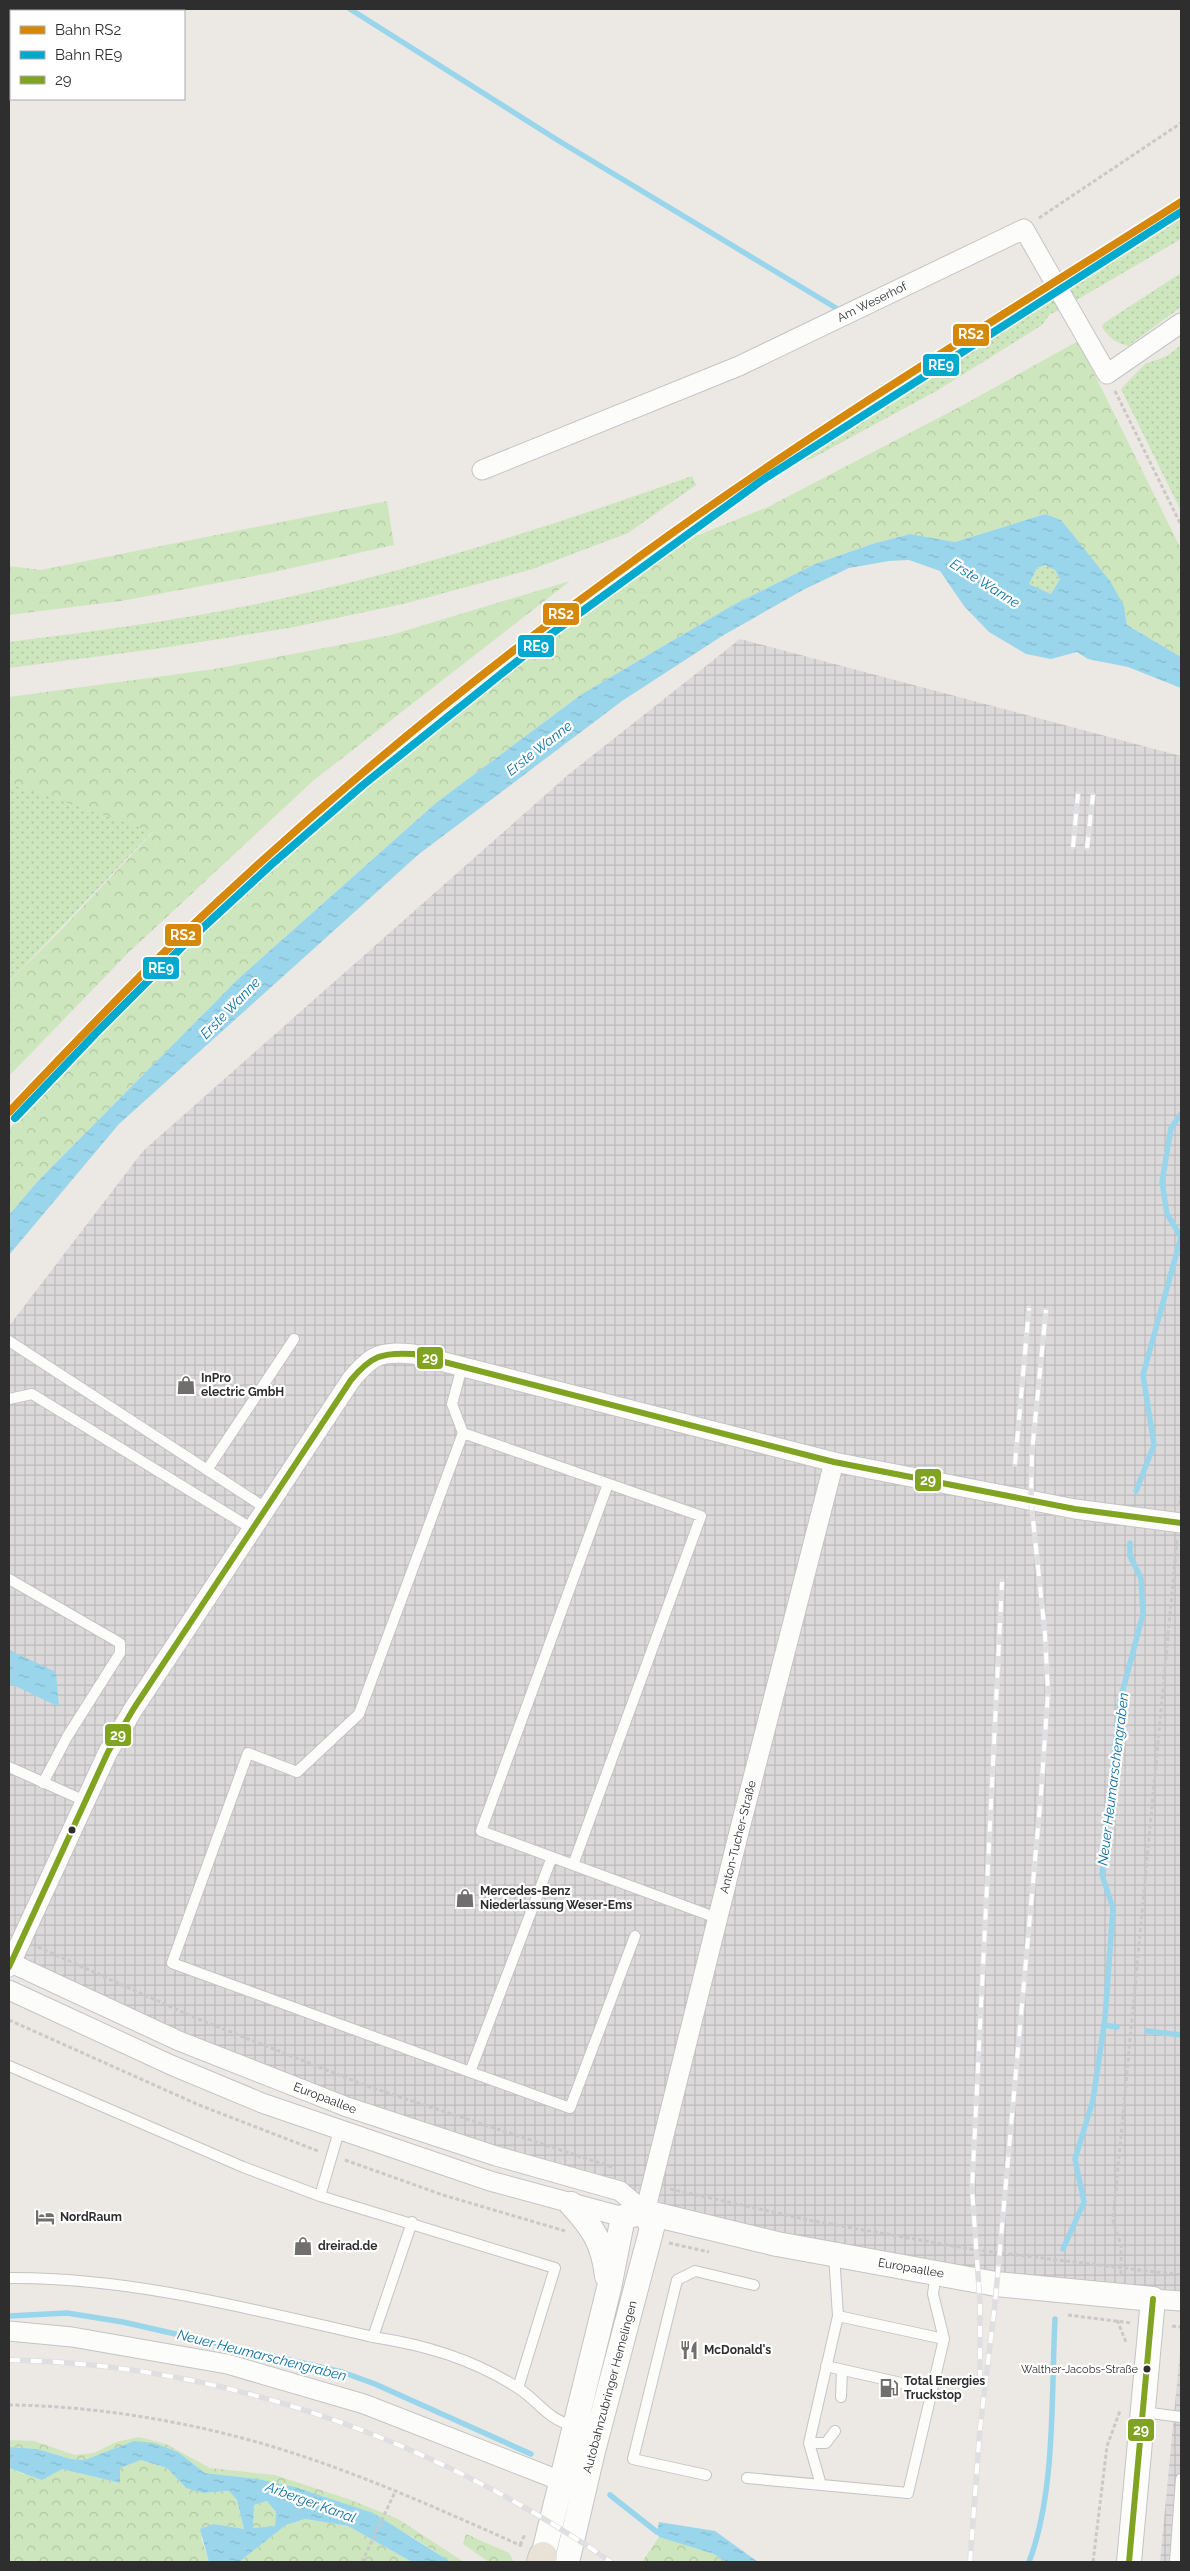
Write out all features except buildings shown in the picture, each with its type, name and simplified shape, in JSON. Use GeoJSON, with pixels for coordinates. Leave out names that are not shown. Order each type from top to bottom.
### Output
{"type":"FeatureCollection","features":[{"type":"Feature","properties":{"kind":"street"},"geometry":{"type":"LineString","coordinates":[[1024,228],[1107,374],[1181,323]]}},
{"type":"Feature","properties":{"kind":"street","name":"Am Weserhof"},"geometry":{"type":"LineString","coordinates":[[482,470],[740,366],[1024,228]]}},
{"type":"Feature","properties":{"kind":"street"},"geometry":{"type":"LineString","coordinates":[[9,1964],[22,1940],[108,1752],[134,1708],[254,1530],[346,1387],[363,1365],[378,1354],[414,1354],[834,1462],[1075,1509],[1180,1523]]}},
{"type":"Feature","properties":{"kind":"street","name":"Anton-Tucher-Straße"},"geometry":{"type":"LineString","coordinates":[[634,2215],[652,2182],[717,1918],[834,1462]]}},
{"type":"Feature","properties":{"kind":"street","name":"Europaallee"},"geometry":{"type":"LineString","coordinates":[[9,1964],[197,2048],[347,2107],[496,2156],[620,2191],[634,2215]]}},
{"type":"Feature","properties":{"kind":"street","name":"Europaallee"},"geometry":{"type":"LineString","coordinates":[[9,1990],[171,2065],[339,2131],[490,2181],[572,2204],[996,2284],[1181,2301]]}},
{"type":"Feature","properties":{"kind":"street"},"geometry":{"type":"LineString","coordinates":[[572,2204],[588,2223],[604,2253],[609,2288]]}},
{"type":"Feature","properties":{"kind":"street","name":"Autobahnzubringer Hemelingen"},"geometry":{"type":"LineString","coordinates":[[634,2215],[652,2228],[592,2451],[550,2560],[561,2481],[574,2426],[609,2288],[634,2215]]}},
{"type":"Feature","properties":{"kind":"street"},"geometry":{"type":"LineString","coordinates":[[1130,2562],[1132,2409],[1153,2299]]}},
{"type":"Feature","properties":{"kind":"street"},"geometry":{"type":"LineString","coordinates":[[9,2331],[72,2337],[227,2364],[364,2404],[422,2429],[561,2481]]}},
{"type":"Feature","properties":{"kind":"lane"},"geometry":{"type":"LineString","coordinates":[[207,1470],[294,1339]]}},
{"type":"Feature","properties":{"kind":"lane"},"geometry":{"type":"LineString","coordinates":[[9,1341],[267,1509]]}},
{"type":"Feature","properties":{"kind":"lane"},"geometry":{"type":"LineString","coordinates":[[462,1367],[452,1404],[464,1433],[359,1714],[297,1772],[248,1753],[172,1963],[570,2108],[635,1936]]}},
{"type":"Feature","properties":{"kind":"lane"},"geometry":{"type":"LineString","coordinates":[[9,1399],[32,1394],[254,1530]]}},
{"type":"Feature","properties":{"kind":"lane"},"geometry":{"type":"LineString","coordinates":[[464,1433],[701,1516],[573,1864]]}},
{"type":"Feature","properties":{"kind":"lane"},"geometry":{"type":"LineString","coordinates":[[608,1484],[481,1831],[717,1918]]}},
{"type":"Feature","properties":{"kind":"lane"},"geometry":{"type":"LineString","coordinates":[[9,1579],[120,1643],[120,1653],[67,1737],[43,1783]]}},
{"type":"Feature","properties":{"kind":"lane"},"geometry":{"type":"LineString","coordinates":[[9,1767],[85,1801]]}},
{"type":"Feature","properties":{"kind":"lane"},"geometry":{"type":"LineString","coordinates":[[470,2072],[552,1857]]}},
{"type":"Feature","properties":{"kind":"lane"},"geometry":{"type":"LineString","coordinates":[[9,2066],[243,2167],[320,2196],[412,2222],[555,2268],[518,2388]]}},
{"type":"Feature","properties":{"kind":"lane"},"geometry":{"type":"LineString","coordinates":[[320,2196],[339,2131]]}},
{"type":"Feature","properties":{"kind":"lane"},"geometry":{"type":"LineString","coordinates":[[373,2336],[412,2222]]}},
{"type":"Feature","properties":{"kind":"lane"},"geometry":{"type":"LineString","coordinates":[[821,2485],[809,2443],[838,2316],[834,2254]]}},
{"type":"Feature","properties":{"kind":"lane"},"geometry":{"type":"LineString","coordinates":[[706,2475],[632,2460],[677,2280],[695,2272],[754,2285]]}},
{"type":"Feature","properties":{"kind":"lane"},"geometry":{"type":"LineString","coordinates":[[747,2478],[908,2493],[944,2339],[934,2294],[936,2272]]}},
{"type":"Feature","properties":{"kind":"lane"},"geometry":{"type":"LineString","coordinates":[[9,2278],[77,2280],[206,2299],[446,2352],[518,2388],[558,2422],[574,2426]]}},
{"type":"Feature","properties":{"kind":"lane"},"geometry":{"type":"LineString","coordinates":[[838,2316],[944,2339]]}},
{"type":"Feature","properties":{"kind":"lane"},"geometry":{"type":"LineString","coordinates":[[826,2366],[932,2390]]}},
{"type":"Feature","properties":{"kind":"lane"},"geometry":{"type":"LineString","coordinates":[[841,2397],[842,2370]]}},
{"type":"Feature","properties":{"kind":"lane"},"geometry":{"type":"LineString","coordinates":[[1132,2409],[1181,2417]]}},
{"type":"Feature","properties":{"kind":"lane"},"geometry":{"type":"LineString","coordinates":[[809,2443],[826,2443],[835,2431]]}},
{"type":"Feature","properties":{"kind":"lane"},"geometry":{"type":"LineString","coordinates":[[1175,2562],[1181,2480]]}},
{"type":"Feature","properties":{"kind":"path"},"geometry":{"type":"LineString","coordinates":[[1024,228],[1181,123]]}},
{"type":"Feature","properties":{"kind":"path"},"geometry":{"type":"LineString","coordinates":[[1107,374],[1181,525]]}},
{"type":"Feature","properties":{"kind":"path"},"geometry":{"type":"LineString","coordinates":[[1127,2344],[1117,2322],[1121,2245],[1113,2221],[1180,1523],[1181,1487]]}},
{"type":"Feature","properties":{"kind":"path"},"geometry":{"type":"LineString","coordinates":[[22,1940],[198,2019],[366,2086],[471,2122],[597,2161],[680,2193],[813,2221],[999,2254],[1181,2275]]}},
{"type":"Feature","properties":{"kind":"path"},"geometry":{"type":"LineString","coordinates":[[9,2405],[48,2406],[135,2416],[234,2437],[303,2456],[395,2492],[550,2560]]}},
{"type":"Feature","properties":{"kind":"path"},"geometry":{"type":"LineString","coordinates":[[1093,2562],[1107,2446],[1132,2409]]}},
{"type":"Feature","properties":{"kind":"path"},"geometry":{"type":"LineString","coordinates":[[362,2562],[395,2492]]}},
{"type":"Feature","properties":{"kind":"shaded area"},"geometry":{"type":"Polygon","coordinates":[[[740,639],[1181,756],[1181,2296],[957,2270],[672,2210],[459,2148],[9,1968],[9,1326],[143,1151],[569,774],[740,639]]]}},
{"type":"Feature","properties":{"kind":"shaded area"},"geometry":{"type":"Polygon","coordinates":[[[1181,2341],[1181,2562],[1160,2562],[1181,2341]]]}},
{"type":"Feature","properties":{"kind":"green space"},"geometry":{"type":"Polygon","coordinates":[[[1181,215],[1181,239],[1075,301],[1066,288],[1181,215]]]}},
{"type":"Feature","properties":{"kind":"green space"},"geometry":{"type":"Polygon","coordinates":[[[1181,273],[1181,307],[1128,346],[1110,337],[1102,327],[1104,323],[1181,273]]]}},
{"type":"Feature","properties":{"kind":"green space"},"geometry":{"type":"Polygon","coordinates":[[[1052,297],[1060,310],[1050,314],[1042,325],[938,390],[813,458],[792,464],[860,418],[973,350],[1052,297]]]}},
{"type":"Feature","properties":{"kind":"green space"},"geometry":{"type":"Polygon","coordinates":[[[1078,341],[1181,549],[1181,657],[1127,625],[1124,606],[1045,514],[955,542],[910,534],[872,544],[815,564],[733,605],[582,694],[437,802],[238,979],[37,1182],[9,1215],[9,1129],[108,1024],[274,865],[497,679],[629,578],[659,551],[768,507],[965,404],[1078,341]]]}},
{"type":"Feature","properties":{"kind":"green space"},"geometry":{"type":"Polygon","coordinates":[[[1181,345],[1181,511],[1121,389],[1145,364],[1167,356],[1181,345]]]}},
{"type":"Feature","properties":{"kind":"green space"},"geometry":{"type":"Polygon","coordinates":[[[692,476],[696,485],[628,533],[533,569],[403,604],[289,628],[155,649],[9,668],[9,642],[195,616],[341,585],[518,535],[692,476]]]}},
{"type":"Feature","properties":{"kind":"green space"},"geometry":{"type":"Polygon","coordinates":[[[387,501],[394,545],[265,574],[121,601],[9,615],[9,566],[41,570],[387,501]]]}},
{"type":"Feature","properties":{"kind":"green space"},"geometry":{"type":"Polygon","coordinates":[[[1045,565],[1055,570],[1060,579],[1051,594],[1028,584],[1037,568],[1045,565]]]}},
{"type":"Feature","properties":{"kind":"green space"},"geometry":{"type":"Polygon","coordinates":[[[570,581],[314,780],[129,952],[9,1076],[9,982],[153,832],[15,785],[9,785],[9,697],[215,669],[391,635],[570,581]]]}},
{"type":"Feature","properties":{"kind":"green space"},"geometry":{"type":"Polygon","coordinates":[[[9,785],[15,785],[153,831],[9,982],[9,785]]]}},
{"type":"Feature","properties":{"kind":"green space"},"geometry":{"type":"Polygon","coordinates":[[[139,2437],[166,2444],[210,2468],[275,2475],[351,2500],[398,2519],[464,2562],[451,2562],[411,2536],[258,2479],[205,2473],[178,2452],[107,2454],[85,2460],[71,2459],[37,2449],[9,2447],[9,2440],[34,2441],[75,2455],[94,2453],[116,2442],[139,2437]]]}},
{"type":"Feature","properties":{"kind":"green space"},"geometry":{"type":"Polygon","coordinates":[[[141,2460],[167,2468],[186,2488],[203,2493],[229,2491],[237,2500],[244,2529],[214,2524],[201,2538],[209,2562],[9,2562],[9,2468],[23,2474],[62,2469],[119,2483],[120,2468],[141,2460]]]}},
{"type":"Feature","properties":{"kind":"green space"},"geometry":{"type":"Polygon","coordinates":[[[267,2501],[276,2512],[275,2527],[253,2528],[254,2505],[267,2501]]]}},
{"type":"Feature","properties":{"kind":"green space"},"geometry":{"type":"Polygon","coordinates":[[[304,2519],[348,2526],[412,2562],[239,2562],[286,2525],[304,2519]]]}},
{"type":"Feature","properties":{"kind":"green space"},"geometry":{"type":"Polygon","coordinates":[[[466,2534],[509,2553],[514,2562],[489,2562],[463,2544],[466,2534]]]}},
{"type":"Feature","properties":{"kind":"green space"},"geometry":{"type":"Polygon","coordinates":[[[659,2537],[714,2554],[726,2562],[642,2562],[659,2537]]]}},
{"type":"Feature","properties":{"kind":"water"},"geometry":{"type":"Polygon","coordinates":[[[1045,514],[1061,520],[1110,581],[1124,606],[1127,625],[1181,657],[1181,688],[1128,667],[1088,659],[1077,652],[1051,659],[1026,654],[989,632],[964,606],[940,571],[909,560],[889,561],[849,568],[803,590],[722,636],[622,701],[419,854],[119,1124],[9,1255],[9,1215],[37,1182],[238,979],[437,802],[582,694],[733,605],[815,564],[872,544],[910,534],[955,542],[1045,514]],[[1045,565],[1037,568],[1029,584],[1051,594],[1060,579],[1055,570],[1045,565]]]}},
{"type":"Feature","properties":{"kind":"water"},"geometry":{"type":"Polygon","coordinates":[[[9,1650],[56,1672],[59,1707],[9,1683],[9,1650]]]}},
{"type":"Feature","properties":{"kind":"water","name":"Arberger Kanal"},"geometry":{"type":"Polygon","coordinates":[[[134,2441],[154,2443],[178,2452],[205,2473],[258,2479],[295,2487],[373,2513],[451,2562],[412,2562],[348,2526],[305,2519],[286,2525],[239,2562],[209,2562],[200,2529],[214,2524],[244,2529],[237,2500],[229,2491],[203,2493],[186,2488],[167,2468],[141,2460],[120,2468],[120,2483],[62,2469],[42,2480],[9,2468],[9,2447],[37,2449],[71,2459],[85,2460],[134,2441]],[[267,2501],[254,2505],[253,2528],[275,2526],[276,2512],[267,2501]]]}},
{"type":"Feature","properties":{"kind":"water"},"geometry":{"type":"Polygon","coordinates":[[[659,2522],[715,2531],[758,2562],[726,2562],[714,2554],[659,2537],[657,2532],[659,2522]]]}},
{"type":"Feature","properties":{"kind":"waterway"},"geometry":{"type":"LineString","coordinates":[[350,9],[559,141],[836,308]]}},
{"type":"Feature","properties":{"kind":"waterway","name":"Neuer Heumarschengraben"},"geometry":{"type":"LineString","coordinates":[[1136,1491],[1154,1445],[1143,1375],[1181,1237],[1167,1214],[1162,1182],[1171,1128],[1181,1114]]}},
{"type":"Feature","properties":{"kind":"waterway","name":"Neuer Heumarschengraben"},"geometry":{"type":"LineString","coordinates":[[1063,2249],[1084,2202],[1075,2159],[1093,2100],[1105,2018],[1113,1908],[1102,1875],[1105,1836],[1120,1701],[1143,1614],[1141,1578],[1130,1556],[1130,1543]]}},
{"type":"Feature","properties":{"kind":"waterway","name":"Erste Wanne"},"geometry":{"type":"LineString","coordinates":[[1104,2025],[1117,2027]]}},
{"type":"Feature","properties":{"kind":"waterway","name":"Erste Wanne"},"geometry":{"type":"LineString","coordinates":[[1147,2031],[1181,2035]]}},
{"type":"Feature","properties":{"kind":"waterway","name":"Neuer Heumarschengraben"},"geometry":{"type":"LineString","coordinates":[[9,2316],[67,2313],[123,2322],[342,2372],[375,2384],[531,2454]]}},
{"type":"Feature","properties":{"kind":"waterway","name":"Neuer Heumarschengraben"},"geometry":{"type":"LineString","coordinates":[[1029,2562],[1038,2535],[1048,2474],[1051,2443],[1055,2319]]}},
{"type":"Feature","properties":{"kind":"waterway","name":"Neuer Heumarschengraben"},"geometry":{"type":"LineString","coordinates":[[610,2495],[657,2532],[664,2534]]}},
{"type":"Feature","properties":{"kind":"railway"},"geometry":{"type":"LineString","coordinates":[[1073,847],[1078,794]]}},
{"type":"Feature","properties":{"kind":"railway"},"geometry":{"type":"LineString","coordinates":[[1087,848],[1093,795]]}},
{"type":"Feature","properties":{"kind":"railway"},"geometry":{"type":"LineString","coordinates":[[1015,1464],[1029,1308]]}},
{"type":"Feature","properties":{"kind":"railway"},"geometry":{"type":"LineString","coordinates":[[970,2562],[980,2428],[995,2304],[1041,1794],[1048,1692],[1045,1634],[1031,1501],[1032,1452],[1046,1310]]}},
{"type":"Feature","properties":{"kind":"railway"},"geometry":{"type":"LineString","coordinates":[[980,2381],[980,2302],[972,2189],[1002,1582]]}},
{"type":"Feature","properties":{"kind":"railway"},"geometry":{"type":"LineString","coordinates":[[9,2360],[89,2365],[169,2376],[248,2394],[325,2417],[400,2446],[473,2480],[543,2518],[611,2562]]}},
{"type":"Feature","properties":{"kind":"rail line","name":"RS2"},"geometry":{"type":"LineString","coordinates":[[9,1112],[134,983],[231,889],[403,739],[521,645],[708,507],[775,462],[909,374],[1181,202]]}},
{"type":"Feature","properties":{"kind":"rail line","name":"RE9"},"geometry":{"type":"LineString","coordinates":[[15,1118],[183,946],[272,864],[363,785],[551,634],[761,481],[1181,212]]}},
{"type":"Feature","properties":{"kind":"transit line","name":"29"},"geometry":{"type":"LineString","coordinates":[[9,1967],[108,1752],[134,1708],[351,1380],[365,1366],[378,1357],[393,1354],[413,1354],[834,1462],[1075,1509],[1181,1523]]}},
{"type":"Feature","properties":{"kind":"transit line","name":"29"},"geometry":{"type":"LineString","coordinates":[[1129,2562],[1153,2299]]}},
{"type":"Feature","properties":{"kind":"place","name":"InPro electric GmbH"},"geometry":{"type":"Point","coordinates":[186,1385]}},
{"type":"Feature","properties":{"kind":"place","name":"Mercedes-Benz Niederlassung Weser-Ems"},"geometry":{"type":"Point","coordinates":[465,1898]}},
{"type":"Feature","properties":{"kind":"place","name":"NordRaum"},"geometry":{"type":"Point","coordinates":[45,2217]}},
{"type":"Feature","properties":{"kind":"place","name":"dreirad.de"},"geometry":{"type":"Point","coordinates":[303,2246]}},
{"type":"Feature","properties":{"kind":"place","name":"McDonald's"},"geometry":{"type":"Point","coordinates":[689,2350]}},
{"type":"Feature","properties":{"kind":"place","name":"Walther-Jacobs-Straße"},"geometry":{"type":"Point","coordinates":[1147,2369]}},
{"type":"Feature","properties":{"kind":"place","name":"Total Energies Truckstop"},"geometry":{"type":"Point","coordinates":[889,2388]}}]}
